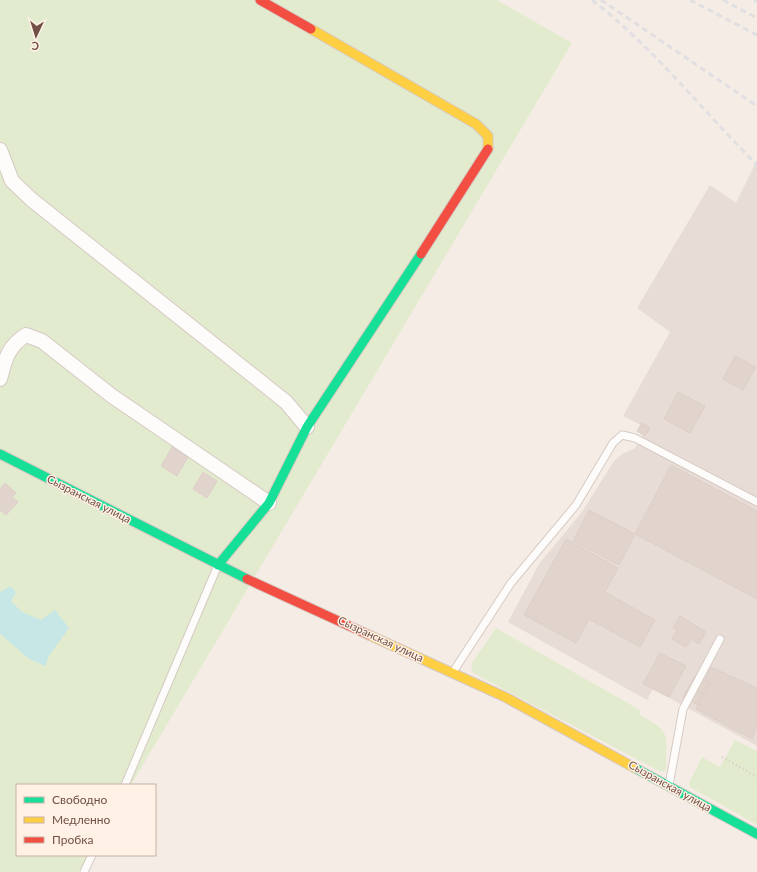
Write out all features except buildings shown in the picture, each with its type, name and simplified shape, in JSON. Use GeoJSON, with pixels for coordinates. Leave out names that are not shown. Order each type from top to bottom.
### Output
{"type":"FeatureCollection","features":[{"type":"Feature","properties":{"kind":"street"},"geometry":{"type":"LineString","coordinates":[[218,565],[269,503],[307,427],[487,153],[490,138],[486,131],[476,124],[260,0]]}},
{"type":"Feature","properties":{"kind":"street"},"geometry":{"type":"LineString","coordinates":[[0,150],[12,181],[32,200],[286,402],[307,427]]}},
{"type":"Feature","properties":{"kind":"street"},"geometry":{"type":"LineString","coordinates":[[0,379],[5,362],[15,342],[26,335],[42,341],[112,396],[269,503]]}},
{"type":"Feature","properties":{"kind":"street","name":"Сызранская улица"},"geometry":{"type":"LineString","coordinates":[[0,454],[218,565],[511,700],[757,834]]}},
{"type":"Feature","properties":{"kind":"lane"},"geometry":{"type":"LineString","coordinates":[[453,672],[511,583],[576,505],[613,443],[622,435],[635,438],[757,502]]}},
{"type":"Feature","properties":{"kind":"lane"},"geometry":{"type":"LineString","coordinates":[[125,784],[218,565]]}},
{"type":"Feature","properties":{"kind":"lane"},"geometry":{"type":"LineString","coordinates":[[669,785],[683,709],[720,639]]}},
{"type":"Feature","properties":{"kind":"lane"},"geometry":{"type":"LineString","coordinates":[[84,872],[92,856]]}},
{"type":"Feature","properties":{"kind":"path"},"geometry":{"type":"LineString","coordinates":[[722,757],[757,777]]}},
{"type":"Feature","properties":{"kind":"shaded area"},"geometry":{"type":"Polygon","coordinates":[[[757,160],[757,746],[653,689],[647,700],[508,622],[539,564],[582,512],[614,461],[622,454],[635,448],[643,435],[637,431],[641,425],[623,416],[670,332],[637,308],[710,185],[736,203],[757,160]]]}},
{"type":"Feature","properties":{"kind":"green space"},"geometry":{"type":"Polygon","coordinates":[[[0,0],[497,0],[572,43],[132,784],[16,784],[16,856],[88,856],[79,872],[0,872],[0,0]]]}},
{"type":"Feature","properties":{"kind":"green space"},"geometry":{"type":"Polygon","coordinates":[[[496,628],[640,710],[640,715],[658,726],[665,735],[665,771],[661,772],[473,673],[471,667],[472,663],[496,628]]]}},
{"type":"Feature","properties":{"kind":"green space"},"geometry":{"type":"Polygon","coordinates":[[[735,740],[757,751],[757,825],[690,787],[689,783],[702,757],[720,767],[735,740]]]}},
{"type":"Feature","properties":{"kind":"water"},"geometry":{"type":"Polygon","coordinates":[[[10,586],[16,592],[11,601],[22,612],[41,620],[55,610],[69,628],[48,657],[46,666],[29,659],[0,634],[0,592],[10,586]]]}},
{"type":"Feature","properties":{"kind":"railway"},"geometry":{"type":"LineString","coordinates":[[592,0],[636,38],[757,165]]}},
{"type":"Feature","properties":{"kind":"railway"},"geometry":{"type":"LineString","coordinates":[[601,0],[757,106]]}},
{"type":"Feature","properties":{"kind":"railway"},"geometry":{"type":"LineString","coordinates":[[690,0],[757,35]]}},
{"type":"Feature","properties":{"kind":"railway"},"geometry":{"type":"LineString","coordinates":[[723,0],[757,18]]}},
{"type":"Feature","properties":{"kind":"traffic: fast"},"geometry":{"type":"LineString","coordinates":[[218,565],[269,503],[307,427],[421,254]]}},
{"type":"Feature","properties":{"kind":"traffic: fast"},"geometry":{"type":"LineString","coordinates":[[0,454],[247,579]]}},
{"type":"Feature","properties":{"kind":"traffic: fast"},"geometry":{"type":"LineString","coordinates":[[635,768],[757,834]]}},
{"type":"Feature","properties":{"kind":"traffic: slow"},"geometry":{"type":"LineString","coordinates":[[311,29],[476,124],[488,136],[488,149]]}},
{"type":"Feature","properties":{"kind":"traffic: slow"},"geometry":{"type":"LineString","coordinates":[[369,635],[505,697],[635,768]]}},
{"type":"Feature","properties":{"kind":"traffic: jam"},"geometry":{"type":"LineString","coordinates":[[260,0],[311,29]]}},
{"type":"Feature","properties":{"kind":"traffic: jam"},"geometry":{"type":"LineString","coordinates":[[421,254],[488,149]]}},
{"type":"Feature","properties":{"kind":"traffic: jam"},"geometry":{"type":"LineString","coordinates":[[247,579],[369,635]]}}]}
